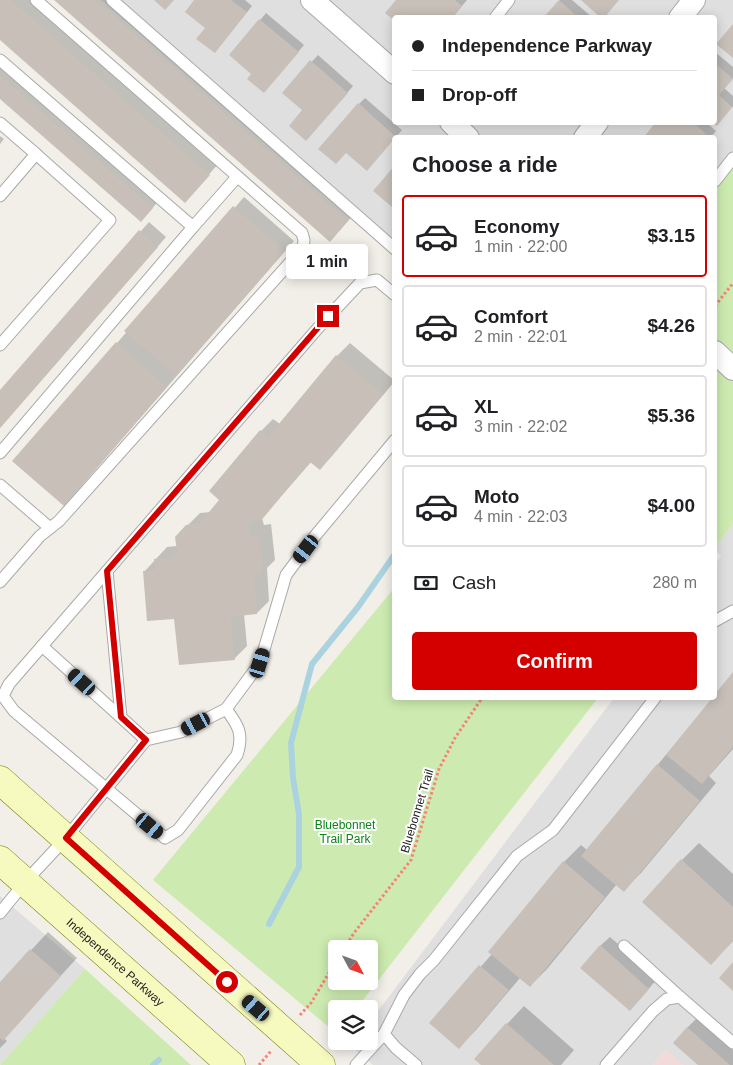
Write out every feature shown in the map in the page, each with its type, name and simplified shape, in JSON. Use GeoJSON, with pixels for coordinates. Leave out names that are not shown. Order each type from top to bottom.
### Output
{"type":"FeatureCollection","features":[{"type":"Feature","properties":{"kind":"main road"},"geometry":{"type":"LineString","coordinates":[[0,780],[321,1065]]}},
{"type":"Feature","properties":{"kind":"main road","name":"Independence Parkway"},"geometry":{"type":"LineString","coordinates":[[0,860],[231,1065]]}},
{"type":"Feature","properties":{"kind":"street"},"geometry":{"type":"LineString","coordinates":[[682,15],[694,0]]}},
{"type":"Feature","properties":{"kind":"street"},"geometry":{"type":"LineString","coordinates":[[325,4],[392,70]]}},
{"type":"Feature","properties":{"kind":"street"},"geometry":{"type":"LineString","coordinates":[[454,125],[465,135]]}},
{"type":"Feature","properties":{"kind":"street"},"geometry":{"type":"LineString","coordinates":[[717,354],[733,369]]}},
{"type":"Feature","properties":{"kind":"lane"},"geometry":{"type":"LineString","coordinates":[[0,581],[40,536],[66,514],[303,248],[304,240],[302,233],[36,0]]}},
{"type":"Feature","properties":{"kind":"lane"},"geometry":{"type":"LineString","coordinates":[[112,0],[392,247]]}},
{"type":"Feature","properties":{"kind":"lane"},"geometry":{"type":"LineString","coordinates":[[497,15],[508,0]]}},
{"type":"Feature","properties":{"kind":"lane"},"geometry":{"type":"LineString","coordinates":[[0,60],[193,227]]}},
{"type":"Feature","properties":{"kind":"lane"},"geometry":{"type":"LineString","coordinates":[[0,123],[110,220],[0,345]]}},
{"type":"Feature","properties":{"kind":"lane"},"geometry":{"type":"LineString","coordinates":[[0,196],[36,154]]}},
{"type":"Feature","properties":{"kind":"lane"},"geometry":{"type":"LineString","coordinates":[[717,178],[733,158]]}},
{"type":"Feature","properties":{"kind":"lane"},"geometry":{"type":"LineString","coordinates":[[0,453],[237,177]]}},
{"type":"Feature","properties":{"kind":"lane"},"geometry":{"type":"LineString","coordinates":[[226,709],[238,726],[241,744],[237,755],[178,830],[165,838],[14,711],[3,696],[9,684],[318,328],[360,283],[377,280],[392,292]]}},
{"type":"Feature","properties":{"kind":"lane"},"geometry":{"type":"LineString","coordinates":[[0,913],[25,882],[66,838],[146,740],[181,732],[226,709],[260,663],[286,574],[392,444]]}},
{"type":"Feature","properties":{"kind":"lane"},"geometry":{"type":"LineString","coordinates":[[0,485],[50,528]]}},
{"type":"Feature","properties":{"kind":"lane"},"geometry":{"type":"LineString","coordinates":[[107,571],[121,717]]}},
{"type":"Feature","properties":{"kind":"lane"},"geometry":{"type":"LineString","coordinates":[[717,620],[733,610]]}},
{"type":"Feature","properties":{"kind":"lane"},"geometry":{"type":"LineString","coordinates":[[42,646],[146,740]]}},
{"type":"Feature","properties":{"kind":"lane"},"geometry":{"type":"LineString","coordinates":[[356,1065],[384,1034],[404,995],[420,974],[434,960],[517,856],[552,830],[653,700]]}},
{"type":"Feature","properties":{"kind":"lane"},"geometry":{"type":"LineString","coordinates":[[624,946],[733,1043]]}},
{"type":"Feature","properties":{"kind":"lane"},"geometry":{"type":"LineString","coordinates":[[606,1065],[652,1011],[667,999],[680,997]]}},
{"type":"Feature","properties":{"kind":"lane"},"geometry":{"type":"LineString","coordinates":[[384,1034],[396,1048],[416,1065]]}},
{"type":"Feature","properties":{"kind":"path"},"geometry":{"type":"LineString","coordinates":[[717,303],[733,283]]}},
{"type":"Feature","properties":{"kind":"path","name":"Bluebonnet Trail"},"geometry":{"type":"LineString","coordinates":[[350,940],[411,860],[439,769],[455,738],[481,700]]}},
{"type":"Feature","properties":{"kind":"path"},"geometry":{"type":"LineString","coordinates":[[296,1020],[311,1002],[328,974]]}},
{"type":"Feature","properties":{"kind":"shaded area"},"geometry":{"type":"Polygon","coordinates":[[[101,0],[733,0],[733,166],[717,186],[717,135],[392,135],[392,255],[101,0]]]}},
{"type":"Feature","properties":{"kind":"shaded area"},"geometry":{"type":"Polygon","coordinates":[[[733,524],[733,1065],[683,1065],[666,1050],[653,1065],[373,1065],[356,1050],[378,1050],[378,1011],[612,700],[717,700],[717,561],[721,556],[717,552],[717,544],[733,524]]]}},
{"type":"Feature","properties":{"kind":"shaded area"},"geometry":{"type":"Polygon","coordinates":[[[0,896],[85,969],[0,1065],[0,896]]]}},
{"type":"Feature","properties":{"kind":"shaded area"},"geometry":{"type":"Polygon","coordinates":[[[666,1050],[683,1065],[653,1065],[666,1050]]]}},
{"type":"Feature","properties":{"kind":"green space"},"geometry":{"type":"Polygon","coordinates":[[[733,166],[733,524],[717,544],[717,186],[733,166]]]}},
{"type":"Feature","properties":{"kind":"green space","name":"Bluebonnet Trail Park"},"geometry":{"type":"Polygon","coordinates":[[[392,591],[392,700],[596,700],[378,981],[378,940],[328,940],[328,990],[371,990],[363,1000],[328,1000],[328,1026],[153,880],[392,591]]]}},
{"type":"Feature","properties":{"kind":"green space"},"geometry":{"type":"Polygon","coordinates":[[[85,969],[191,1065],[0,1065],[85,969]]]}},
{"type":"Feature","properties":{"kind":"building"},"geometry":{"type":"Polygon","coordinates":[[[0,0],[11,0],[210,175],[185,203],[0,40],[0,0]]]}},
{"type":"Feature","properties":{"kind":"building"},"geometry":{"type":"Polygon","coordinates":[[[54,0],[96,0],[348,221],[330,242],[54,0]]]}},
{"type":"Feature","properties":{"kind":"building"},"geometry":{"type":"Polygon","coordinates":[[[154,0],[174,0],[165,10],[154,0]]]}},
{"type":"Feature","properties":{"kind":"building"},"geometry":{"type":"Polygon","coordinates":[[[194,0],[231,0],[247,12],[215,53],[196,39],[205,28],[185,12],[194,0]]]}},
{"type":"Feature","properties":{"kind":"building"},"geometry":{"type":"Polygon","coordinates":[[[396,0],[455,0],[462,6],[454,15],[392,15],[392,19],[385,13],[396,0]]]}},
{"type":"Feature","properties":{"kind":"building"},"geometry":{"type":"Polygon","coordinates":[[[559,0],[576,15],[546,15],[559,0]]]}},
{"type":"Feature","properties":{"kind":"building"},"geometry":{"type":"Polygon","coordinates":[[[581,0],[619,0],[606,15],[598,15],[581,0]]]}},
{"type":"Feature","properties":{"kind":"building"},"geometry":{"type":"Polygon","coordinates":[[[259,19],[299,52],[264,93],[247,79],[251,74],[229,55],[259,19]]]}},
{"type":"Feature","properties":{"kind":"building"},"geometry":{"type":"Polygon","coordinates":[[[733,24],[733,58],[717,43],[733,24]]]}},
{"type":"Feature","properties":{"kind":"building"},"geometry":{"type":"Polygon","coordinates":[[[310,60],[348,93],[306,141],[289,126],[302,110],[282,93],[310,60]]]}},
{"type":"Feature","properties":{"kind":"building"},"geometry":{"type":"Polygon","coordinates":[[[717,65],[733,79],[719,95],[732,107],[717,126],[717,65]]]}},
{"type":"Feature","properties":{"kind":"building"},"geometry":{"type":"Polygon","coordinates":[[[0,75],[153,208],[141,222],[0,99],[0,75]]]}},
{"type":"Feature","properties":{"kind":"building"},"geometry":{"type":"Polygon","coordinates":[[[358,103],[394,135],[392,135],[392,142],[367,171],[346,153],[336,164],[318,149],[358,103]]]}},
{"type":"Feature","properties":{"kind":"building"},"geometry":{"type":"Polygon","coordinates":[[[654,125],[696,125],[707,135],[645,135],[654,125]]]}},
{"type":"Feature","properties":{"kind":"building"},"geometry":{"type":"Polygon","coordinates":[[[392,169],[392,207],[373,191],[392,169]]]}},
{"type":"Feature","properties":{"kind":"building"},"geometry":{"type":"Polygon","coordinates":[[[233,206],[285,251],[176,376],[124,331],[233,206]]]}},
{"type":"Feature","properties":{"kind":"building"},"geometry":{"type":"Polygon","coordinates":[[[139,230],[158,247],[0,428],[0,390],[139,230]]]}},
{"type":"Feature","properties":{"kind":"building"},"geometry":{"type":"Polygon","coordinates":[[[116,342],[167,387],[64,506],[12,461],[116,342]]]}},
{"type":"Feature","properties":{"kind":"building"},"geometry":{"type":"Polygon","coordinates":[[[336,355],[383,394],[320,470],[310,462],[259,523],[255,519],[249,527],[251,536],[259,535],[263,573],[254,574],[257,614],[231,617],[235,660],[179,665],[174,619],[147,621],[143,571],[155,570],[154,559],[171,558],[177,551],[175,537],[186,525],[200,523],[219,500],[209,491],[260,430],[268,437],[336,355]]]}},
{"type":"Feature","properties":{"kind":"building"},"geometry":{"type":"Polygon","coordinates":[[[733,672],[733,747],[702,784],[666,755],[710,700],[717,700],[717,692],[733,672]]]}},
{"type":"Feature","properties":{"kind":"building"},"geometry":{"type":"Polygon","coordinates":[[[657,764],[700,801],[624,892],[581,856],[657,764]]]}},
{"type":"Feature","properties":{"kind":"building"},"geometry":{"type":"Polygon","coordinates":[[[681,859],[733,907],[733,941],[711,965],[642,902],[681,859]]]}},
{"type":"Feature","properties":{"kind":"building"},"geometry":{"type":"Polygon","coordinates":[[[563,861],[605,897],[530,987],[488,952],[563,861]]]}},
{"type":"Feature","properties":{"kind":"building"},"geometry":{"type":"Polygon","coordinates":[[[600,945],[649,989],[630,1011],[580,968],[600,945]]]}},
{"type":"Feature","properties":{"kind":"building"},"geometry":{"type":"Polygon","coordinates":[[[30,949],[61,976],[3,1041],[0,1038],[0,982],[30,949]]]}},
{"type":"Feature","properties":{"kind":"building"},"geometry":{"type":"Polygon","coordinates":[[[733,962],[733,991],[719,978],[733,962]]]}},
{"type":"Feature","properties":{"kind":"building"},"geometry":{"type":"Polygon","coordinates":[[[479,965],[509,990],[459,1049],[429,1023],[479,965]]]}},
{"type":"Feature","properties":{"kind":"building"},"geometry":{"type":"Polygon","coordinates":[[[506,1023],[554,1065],[481,1065],[474,1059],[506,1023]]]}},
{"type":"Feature","properties":{"kind":"building"},"geometry":{"type":"Polygon","coordinates":[[[687,1027],[730,1065],[698,1065],[673,1043],[687,1027]]]}},
{"type":"Feature","properties":{"kind":"waterway"},"geometry":{"type":"LineString","coordinates":[[269,924],[299,867],[299,814],[293,778],[291,743],[312,664],[358,607],[392,558]]}},
{"type":"Feature","properties":{"kind":"waterway"},"geometry":{"type":"LineString","coordinates":[[153,1065],[159,1060]]}},
{"type":"Feature","properties":{"kind":"route"},"geometry":{"type":"LineString","coordinates":[[227,982],[66,838],[146,740],[121,717],[107,571],[328,316]]}}]}
